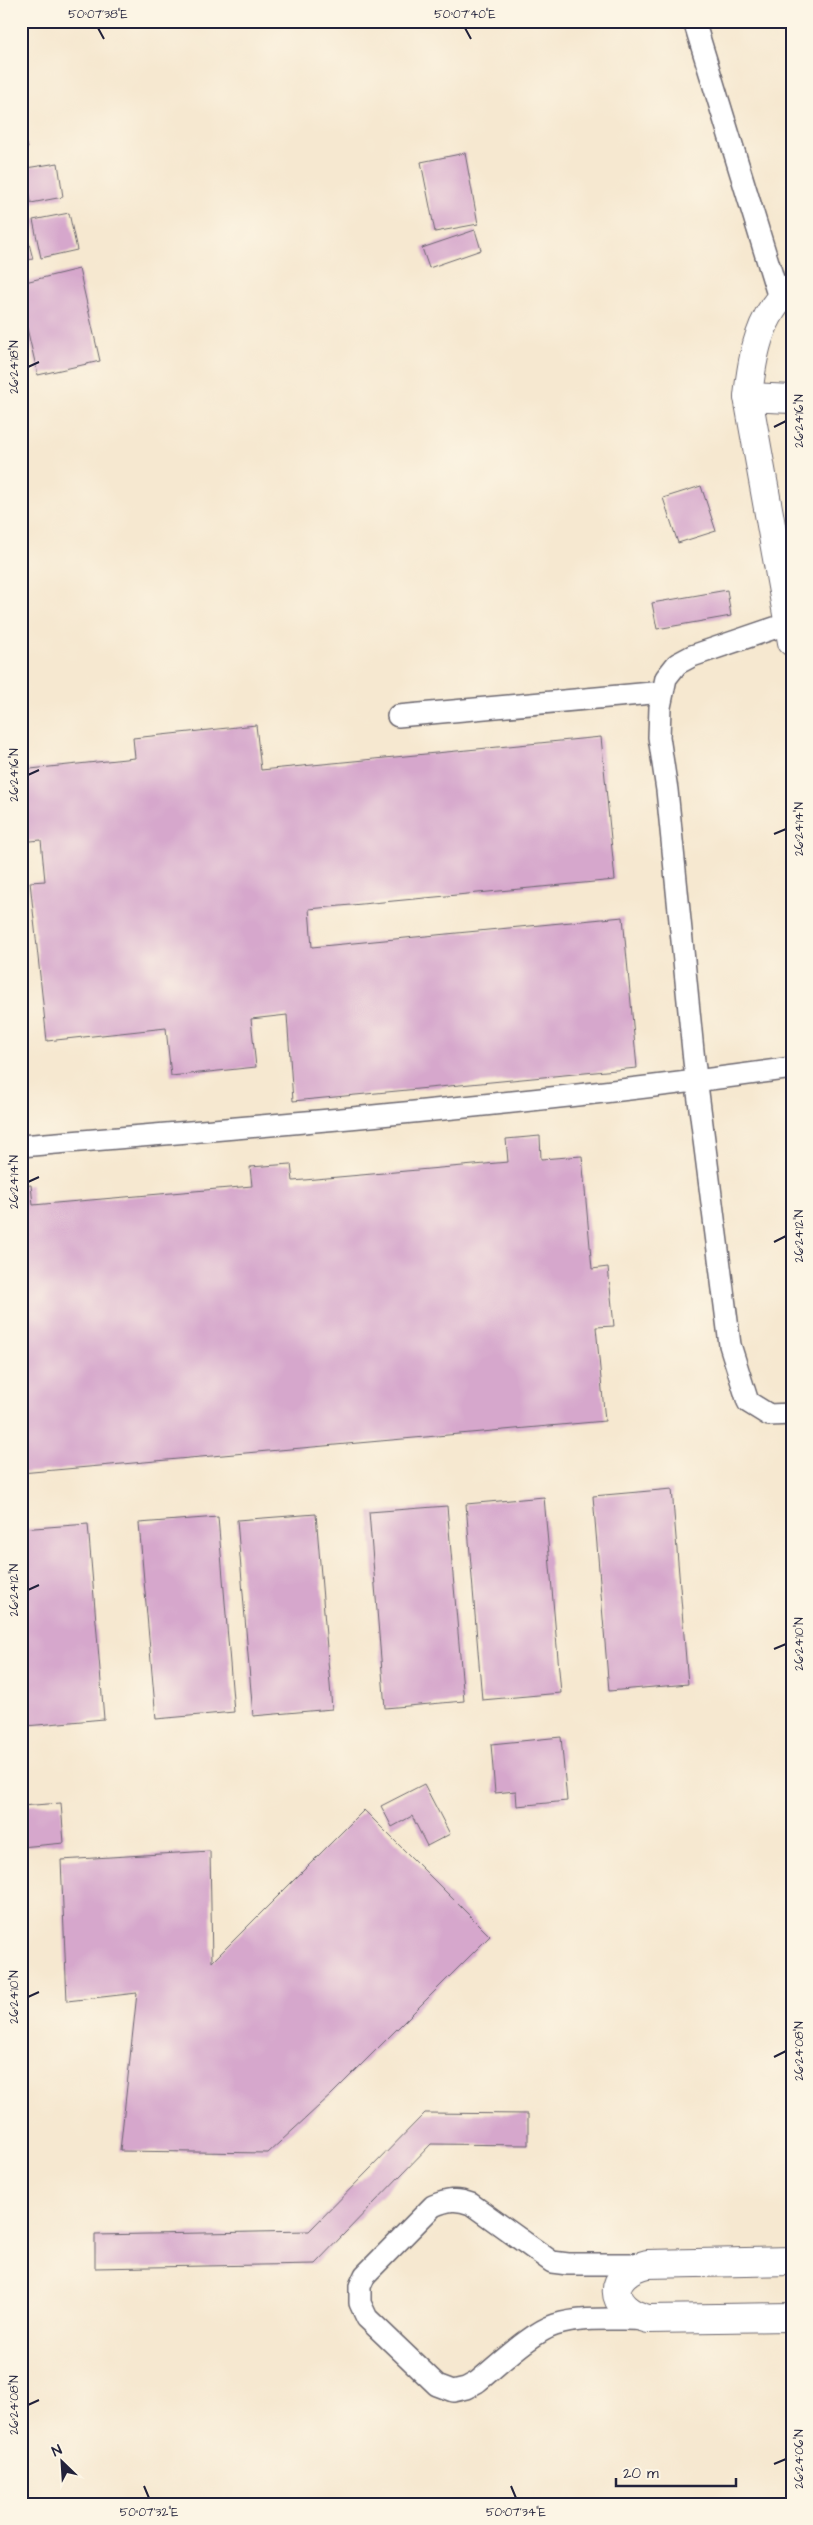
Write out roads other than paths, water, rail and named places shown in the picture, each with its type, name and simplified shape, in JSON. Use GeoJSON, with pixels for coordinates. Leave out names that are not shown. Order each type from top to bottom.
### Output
{"type":"FeatureCollection","features":[{"type":"Feature","properties":{"kind":"street"},"geometry":{"type":"LineString","coordinates":[[785,293],[758,337],[752,361],[748,397],[790,632]]}},
{"type":"Feature","properties":{"kind":"street"},"geometry":{"type":"LineString","coordinates":[[748,397],[792,399]]}},
{"type":"Feature","properties":{"kind":"street"},"geometry":{"type":"LineString","coordinates":[[792,2262],[647,2264],[634,2268],[624,2274],[618,2282],[616,2293],[620,2304],[627,2311],[648,2319],[792,2317]]}},
{"type":"Feature","properties":{"kind":"lane"},"geometry":{"type":"LineString","coordinates":[[694,21],[785,293]]}},
{"type":"Feature","properties":{"kind":"lane"},"geometry":{"type":"LineString","coordinates":[[790,632],[692,656],[677,664],[666,678],[659,737],[667,790],[697,1081],[730,1345],[748,1402],[768,1416],[792,1414]]}},
{"type":"Feature","properties":{"kind":"lane"},"geometry":{"type":"LineString","coordinates":[[398,716],[663,692]]}},
{"type":"Feature","properties":{"kind":"lane"},"geometry":{"type":"LineString","coordinates":[[21,1146],[417,1113],[697,1081],[792,1068]]}},
{"type":"Feature","properties":{"kind":"lane"},"geometry":{"type":"LineString","coordinates":[[647,2264],[568,2264],[552,2262],[471,2204],[459,2199],[433,2206],[365,2275],[360,2286],[360,2302],[367,2318],[437,2385],[453,2391],[466,2388],[477,2382],[541,2332],[553,2326],[567,2322],[648,2319]]}}]}
